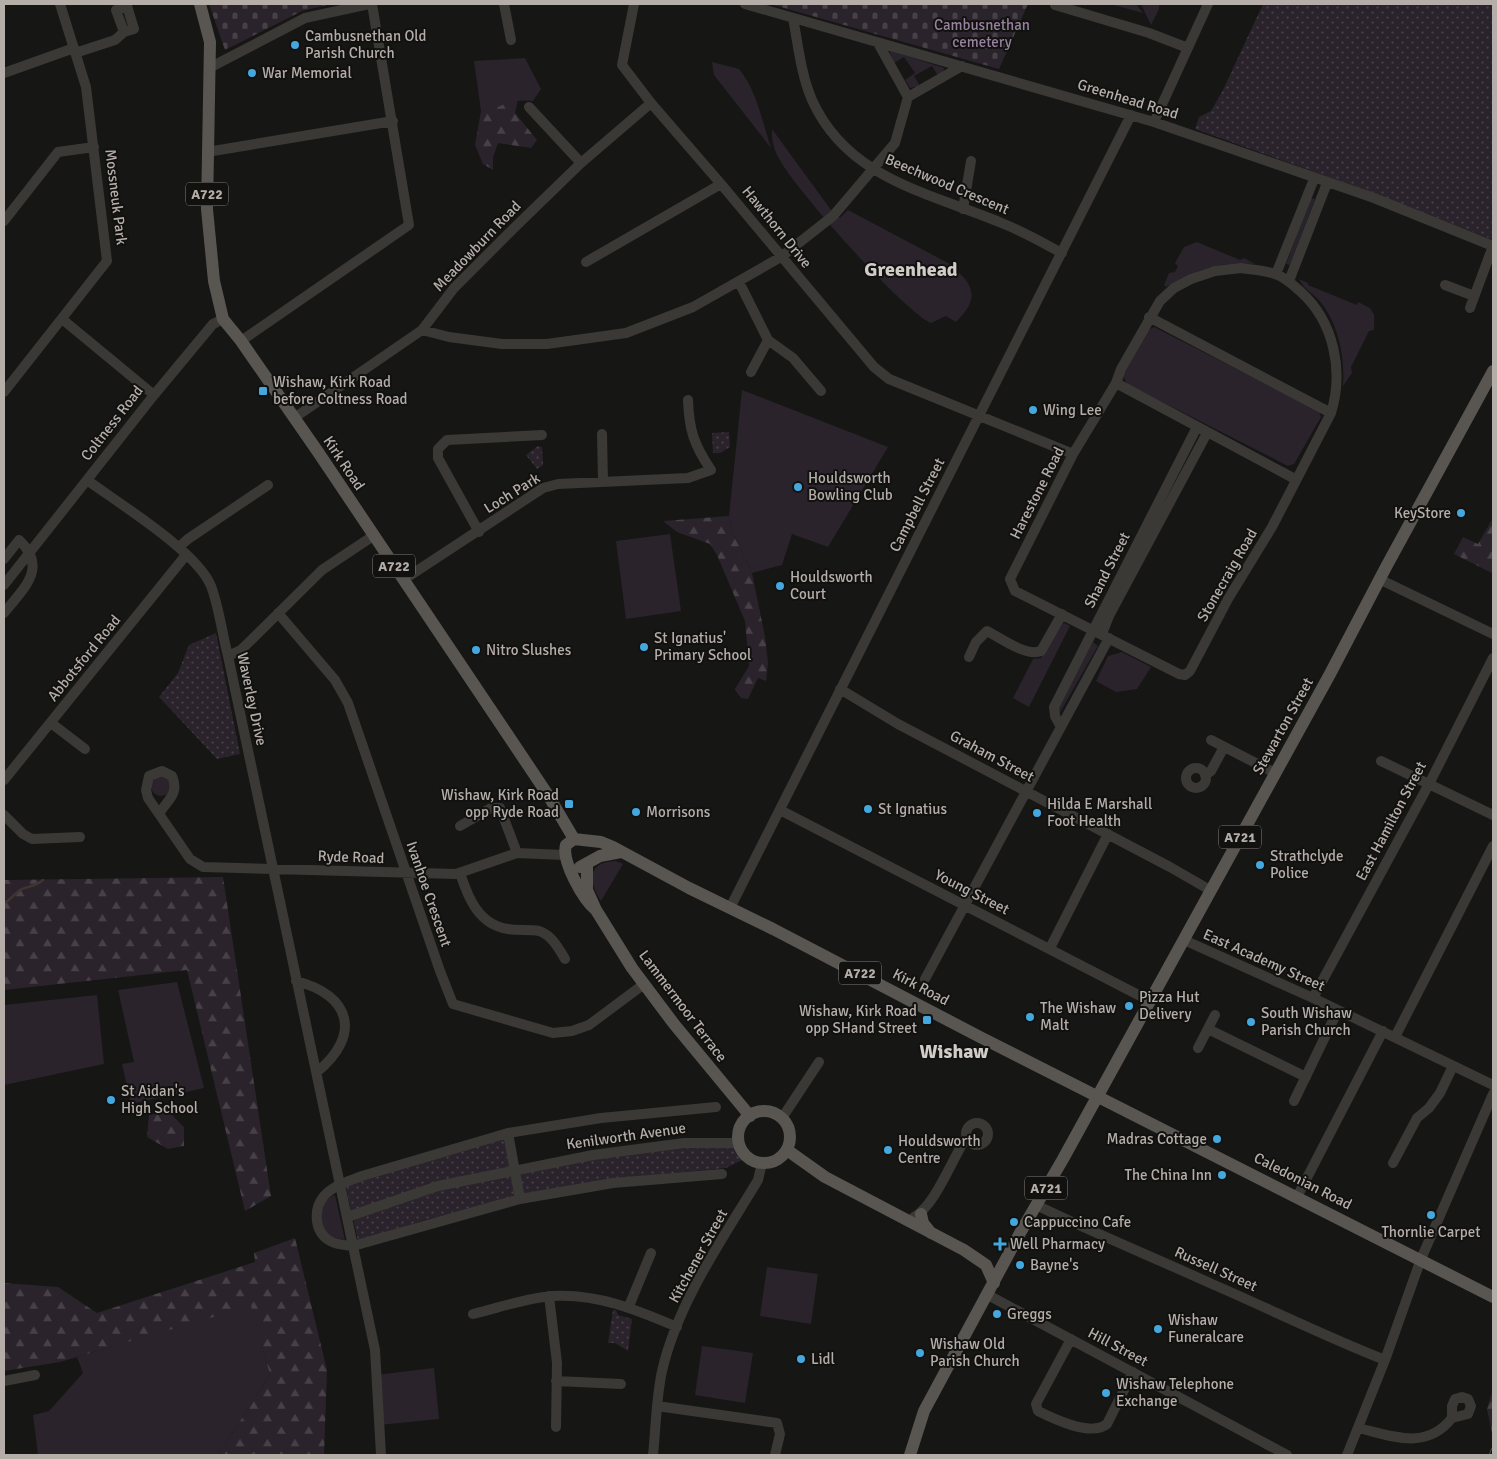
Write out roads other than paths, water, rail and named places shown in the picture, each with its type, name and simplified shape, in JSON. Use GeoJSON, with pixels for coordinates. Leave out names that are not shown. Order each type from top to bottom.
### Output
{"type":"FeatureCollection","features":[{"type":"Feature","properties":{"kind":"main road","name":"A722"},"geometry":{"type":"LineString","coordinates":[[200,4],[210,42],[210,67]]}},
{"type":"Feature","properties":{"kind":"main road","name":"Kirk Road"},"geometry":{"type":"LineString","coordinates":[[210,67],[207,152],[209,239],[214,281],[223,319],[241,341],[294,418],[552,802],[579,839],[593,850],[589,862]]}},
{"type":"Feature","properties":{"kind":"main road","name":"Stewarton Street"},"geometry":{"type":"LineString","coordinates":[[1098,1095],[1330,674],[1379,578],[1493,371]]}},
{"type":"Feature","properties":{"kind":"main road","name":"Kirk Road"},"geometry":{"type":"LineString","coordinates":[[579,839],[601,842],[980,1037],[1098,1095]]}},
{"type":"Feature","properties":{"kind":"main road"},"geometry":{"type":"LineString","coordinates":[[579,839],[566,845],[567,859],[576,867],[621,852]]}},
{"type":"Feature","properties":{"kind":"main road","name":"Lammermoor Terrace"},"geometry":{"type":"LineString","coordinates":[[567,859],[581,894],[596,910]]}},
{"type":"Feature","properties":{"kind":"main road","name":"Lammermoor Terrace"},"geometry":{"type":"LineString","coordinates":[[589,862],[587,890],[596,910],[644,984],[674,1024],[750,1116]]}},
{"type":"Feature","properties":{"kind":"main road","name":"Caledonian Road"},"geometry":{"type":"LineString","coordinates":[[1098,1095],[1493,1296]]}},
{"type":"Feature","properties":{"kind":"main road","name":"A721"},"geometry":{"type":"LineString","coordinates":[[910,1455],[924,1412],[1098,1095]]}},
{"type":"Feature","properties":{"kind":"main road"},"geometry":{"type":"LineString","coordinates":[[765,1112],[782,1118],[788,1128],[790,1140],[787,1150],[780,1158],[762,1163],[748,1157],[741,1147],[739,1131],[750,1116],[765,1112]]}},
{"type":"Feature","properties":{"kind":"main road"},"geometry":{"type":"LineString","coordinates":[[787,1150],[825,1177],[986,1264],[994,1283]]}},
{"type":"Feature","properties":{"kind":"main road"},"geometry":{"type":"LineString","coordinates":[[921,1214],[928,1230],[934,1236]]}},
{"type":"Feature","properties":{"kind":"street","name":"Mossneuk Park"},"geometry":{"type":"LineString","coordinates":[[4,392],[107,261],[86,87],[60,4]]}},
{"type":"Feature","properties":{"kind":"street"},"geometry":{"type":"LineString","coordinates":[[210,67],[305,18],[370,4],[393,121],[409,225],[241,341]]}},
{"type":"Feature","properties":{"kind":"street"},"geometry":{"type":"LineString","coordinates":[[504,4],[511,40]]}},
{"type":"Feature","properties":{"kind":"street","name":"Hawthorn Drive"},"geometry":{"type":"LineString","coordinates":[[634,4],[622,64],[651,103],[722,184],[874,367],[889,379],[1073,454]]}},
{"type":"Feature","properties":{"kind":"street","name":"Greenhead Road"},"geometry":{"type":"LineString","coordinates":[[745,4],[1154,122],[1314,179],[1374,198],[1493,246]]}},
{"type":"Feature","properties":{"kind":"street"},"geometry":{"type":"LineString","coordinates":[[1154,122],[1208,4]]}},
{"type":"Feature","properties":{"kind":"street"},"geometry":{"type":"LineString","coordinates":[[1055,5],[1149,33],[1188,48]]}},
{"type":"Feature","properties":{"kind":"street","name":"Beechwood Crescent"},"geometry":{"type":"LineString","coordinates":[[793,18],[812,99],[839,142],[850,154],[874,170],[963,209],[1005,224],[1062,253]]}},
{"type":"Feature","properties":{"kind":"street"},"geometry":{"type":"LineString","coordinates":[[4,73],[115,40],[124,32]]}},
{"type":"Feature","properties":{"kind":"street"},"geometry":{"type":"LineString","coordinates":[[422,330],[449,337],[502,344],[548,344],[626,333],[658,322],[739,282],[781,257],[833,216],[874,170],[899,135],[908,97],[878,43]]}},
{"type":"Feature","properties":{"kind":"street"},"geometry":{"type":"LineString","coordinates":[[908,97],[962,66]]}},
{"type":"Feature","properties":{"kind":"street","name":"Meadowburn Road"},"geometry":{"type":"LineString","coordinates":[[294,418],[422,330],[454,288],[581,164],[651,103]]}},
{"type":"Feature","properties":{"kind":"street"},"geometry":{"type":"LineString","coordinates":[[530,108],[581,164]]}},
{"type":"Feature","properties":{"kind":"street","name":"Campbell Street"},"geometry":{"type":"LineString","coordinates":[[730,908],[1132,115]]}},
{"type":"Feature","properties":{"kind":"street"},"geometry":{"type":"LineString","coordinates":[[207,152],[393,121]]}},
{"type":"Feature","properties":{"kind":"street"},"geometry":{"type":"LineString","coordinates":[[4,221],[58,152],[94,147]]}},
{"type":"Feature","properties":{"kind":"street"},"geometry":{"type":"LineString","coordinates":[[963,209],[970,161]]}},
{"type":"Feature","properties":{"kind":"street"},"geometry":{"type":"LineString","coordinates":[[1276,274],[1314,179]]}},
{"type":"Feature","properties":{"kind":"street"},"geometry":{"type":"LineString","coordinates":[[1289,281],[1327,183]]}},
{"type":"Feature","properties":{"kind":"street"},"geometry":{"type":"LineString","coordinates":[[586,262],[722,184]]}},
{"type":"Feature","properties":{"kind":"street"},"geometry":{"type":"LineString","coordinates":[[1470,308],[1493,246]]}},
{"type":"Feature","properties":{"kind":"street","name":"Harestone Road"},"geometry":{"type":"LineString","coordinates":[[1101,634],[1015,591],[1010,579],[1073,454],[1116,383],[1121,369],[1149,317],[1160,301],[1174,288],[1215,271],[1241,268],[1276,274],[1289,281]]}},
{"type":"Feature","properties":{"kind":"street","name":"Stonecraig Road"},"geometry":{"type":"LineString","coordinates":[[1101,634],[1179,674],[1185,675],[1190,671],[1228,599],[1272,527],[1295,479],[1331,413],[1336,398],[1335,357],[1332,337],[1321,313],[1311,300],[1289,281]]}},
{"type":"Feature","properties":{"kind":"street"},"geometry":{"type":"LineString","coordinates":[[739,282],[768,340],[793,358],[821,390]]}},
{"type":"Feature","properties":{"kind":"street"},"geometry":{"type":"LineString","coordinates":[[1445,285],[1474,296]]}},
{"type":"Feature","properties":{"kind":"street"},"geometry":{"type":"LineString","coordinates":[[1149,317],[1331,413]]}},
{"type":"Feature","properties":{"kind":"street"},"geometry":{"type":"LineString","coordinates":[[62,319],[154,395]]}},
{"type":"Feature","properties":{"kind":"street","name":"Coltness Road"},"geometry":{"type":"LineString","coordinates":[[4,585],[154,395],[213,324],[223,319]]}},
{"type":"Feature","properties":{"kind":"street"},"geometry":{"type":"LineString","coordinates":[[751,372],[768,340]]}},
{"type":"Feature","properties":{"kind":"street"},"geometry":{"type":"LineString","coordinates":[[1116,383],[1295,479]]}},
{"type":"Feature","properties":{"kind":"street","name":"Loch Park"},"geometry":{"type":"LineString","coordinates":[[404,580],[543,488],[558,484],[688,478],[710,470],[698,452],[690,432],[688,400]]}},
{"type":"Feature","properties":{"kind":"street","name":"Shand Street"},"geometry":{"type":"LineString","coordinates":[[925,980],[966,907],[1026,790],[1061,727],[1101,634],[1202,430]]}},
{"type":"Feature","properties":{"kind":"street"},"geometry":{"type":"LineString","coordinates":[[602,434],[602,481]]}},
{"type":"Feature","properties":{"kind":"street"},"geometry":{"type":"LineString","coordinates":[[479,532],[438,458],[438,449],[447,440],[542,435]]}},
{"type":"Feature","properties":{"kind":"street","name":"Waverley Drive"},"geometry":{"type":"LineString","coordinates":[[87,480],[182,551],[201,569],[211,586],[228,656],[375,1350],[381,1455]]}},
{"type":"Feature","properties":{"kind":"street","name":"Abbotsford Road"},"geometry":{"type":"LineString","coordinates":[[4,780],[51,723],[182,551],[188,539],[268,485]]}},
{"type":"Feature","properties":{"kind":"street"},"geometry":{"type":"LineString","coordinates":[[228,656],[241,650],[322,570],[373,536]]}},
{"type":"Feature","properties":{"kind":"street"},"geometry":{"type":"LineString","coordinates":[[4,560],[19,540],[30,552],[34,568],[31,578],[4,613]]}},
{"type":"Feature","properties":{"kind":"street"},"geometry":{"type":"LineString","coordinates":[[1379,578],[1493,634]]}},
{"type":"Feature","properties":{"kind":"street","name":"Ivanhoe Crescent"},"geometry":{"type":"LineString","coordinates":[[278,613],[343,693],[440,972],[453,1004],[554,1032],[572,1031],[589,1025],[644,984]]}},
{"type":"Feature","properties":{"kind":"street"},"geometry":{"type":"LineString","coordinates":[[969,657],[976,642],[987,631],[1028,652],[1036,653],[1041,651],[1062,614]]}},
{"type":"Feature","properties":{"kind":"street","name":"Shand Street"},"geometry":{"type":"LineString","coordinates":[[1061,727],[1055,716],[1054,707],[1101,634]]}},
{"type":"Feature","properties":{"kind":"street","name":"East Hamilton Street"},"geometry":{"type":"LineString","coordinates":[[1313,998],[1429,784],[1493,658]]}},
{"type":"Feature","properties":{"kind":"street","name":"Graham Street"},"geometry":{"type":"LineString","coordinates":[[840,689],[898,724],[1026,790],[1210,890]]}},
{"type":"Feature","properties":{"kind":"street"},"geometry":{"type":"LineString","coordinates":[[51,723],[85,750]]}},
{"type":"Feature","properties":{"kind":"street"},"geometry":{"type":"LineString","coordinates":[[1211,740],[1275,773]]}},
{"type":"Feature","properties":{"kind":"street"},"geometry":{"type":"LineString","coordinates":[[1206,775],[1211,771],[1224,747]]}},
{"type":"Feature","properties":{"kind":"street"},"geometry":{"type":"LineString","coordinates":[[1380,761],[1493,815]]}},
{"type":"Feature","properties":{"kind":"street"},"geometry":{"type":"LineString","coordinates":[[460,826],[491,808],[500,808],[517,852]]}},
{"type":"Feature","properties":{"kind":"street","name":"Young Street"},"geometry":{"type":"LineString","coordinates":[[780,810],[1150,1001]]}},
{"type":"Feature","properties":{"kind":"street"},"geometry":{"type":"LineString","coordinates":[[4,814],[23,834],[32,840],[80,837]]}},
{"type":"Feature","properties":{"kind":"street","name":"Ryde Road"},"geometry":{"type":"LineString","coordinates":[[159,814],[190,859],[203,867],[407,874],[460,873],[517,852],[567,859]]}},
{"type":"Feature","properties":{"kind":"street"},"geometry":{"type":"LineString","coordinates":[[1050,948],[1108,834]]}},
{"type":"Feature","properties":{"kind":"street"},"geometry":{"type":"LineString","coordinates":[[1395,1037],[1493,846]]}},
{"type":"Feature","properties":{"kind":"street"},"geometry":{"type":"LineString","coordinates":[[460,873],[476,911],[494,926],[506,929],[540,931],[553,940],[565,959]]}},
{"type":"Feature","properties":{"kind":"street","name":"East Academy Street"},"geometry":{"type":"LineString","coordinates":[[1184,940],[1313,998],[1493,1085]]}},
{"type":"Feature","properties":{"kind":"street"},"geometry":{"type":"LineString","coordinates":[[296,981],[313,985],[328,994],[340,1008],[347,1024],[342,1045],[331,1060],[317,1072]]}},
{"type":"Feature","properties":{"kind":"street"},"geometry":{"type":"LineString","coordinates":[[1294,1101],[1338,1010]]}},
{"type":"Feature","properties":{"kind":"street"},"geometry":{"type":"LineString","coordinates":[[1198,1048],[1215,1014]]}},
{"type":"Feature","properties":{"kind":"street"},"geometry":{"type":"LineString","coordinates":[[1208,1029],[1306,1077]]}},
{"type":"Feature","properties":{"kind":"street"},"geometry":{"type":"LineString","coordinates":[[1297,1197],[1383,1032]]}},
{"type":"Feature","properties":{"kind":"street"},"geometry":{"type":"LineString","coordinates":[[782,1118],[819,1062]]}},
{"type":"Feature","properties":{"kind":"street"},"geometry":{"type":"LineString","coordinates":[[1393,1163],[1417,1118],[1429,1108],[1440,1093],[1453,1066]]}},
{"type":"Feature","properties":{"kind":"street"},"geometry":{"type":"LineString","coordinates":[[1347,1455],[1385,1360],[1421,1259],[1493,1094]]}},
{"type":"Feature","properties":{"kind":"street","name":"Kenilworth Avenue"},"geometry":{"type":"LineString","coordinates":[[340,1185],[362,1176],[508,1134],[601,1118],[716,1107]]}},
{"type":"Feature","properties":{"kind":"street"},"geometry":{"type":"LineString","coordinates":[[508,1134],[520,1199]]}},
{"type":"Feature","properties":{"kind":"street"},"geometry":{"type":"LineString","coordinates":[[903,1218],[910,1219],[921,1214],[966,1138]]}},
{"type":"Feature","properties":{"kind":"street","name":"Kenilworth Avenue"},"geometry":{"type":"LineString","coordinates":[[347,1217],[438,1186],[593,1155],[684,1143],[736,1143],[741,1147]]}},
{"type":"Feature","properties":{"kind":"street","name":"Kitchener Street"},"geometry":{"type":"LineString","coordinates":[[653,1455],[662,1372],[677,1327],[693,1289],[758,1180],[762,1163]]}},
{"type":"Feature","properties":{"kind":"street"},"geometry":{"type":"LineString","coordinates":[[340,1185],[324,1197],[318,1206],[316,1215],[319,1229],[326,1238],[336,1244],[353,1246],[520,1199],[613,1183],[722,1174]]}},
{"type":"Feature","properties":{"kind":"street","name":"Russell Street"},"geometry":{"type":"LineString","coordinates":[[1036,1205],[1108,1240],[1167,1264],[1321,1334],[1385,1360]]}},
{"type":"Feature","properties":{"kind":"street"},"geometry":{"type":"LineString","coordinates":[[629,1306],[651,1253]]}},
{"type":"Feature","properties":{"kind":"street","name":"Hill Street"},"geometry":{"type":"LineString","coordinates":[[988,1295],[1287,1455]]}},
{"type":"Feature","properties":{"kind":"street"},"geometry":{"type":"LineString","coordinates":[[473,1314],[549,1296],[588,1299],[629,1306],[677,1327]]}},
{"type":"Feature","properties":{"kind":"street"},"geometry":{"type":"LineString","coordinates":[[549,1296],[556,1346],[556,1428]]}},
{"type":"Feature","properties":{"kind":"street"},"geometry":{"type":"LineString","coordinates":[[1071,1339],[1036,1404],[1038,1411],[1065,1424],[1096,1428],[1103,1427],[1107,1424],[1134,1372]]}},
{"type":"Feature","properties":{"kind":"street"},"geometry":{"type":"LineString","coordinates":[[4,1380],[35,1375]]}},
{"type":"Feature","properties":{"kind":"street"},"geometry":{"type":"LineString","coordinates":[[556,1381],[621,1384]]}},
{"type":"Feature","properties":{"kind":"street"},"geometry":{"type":"LineString","coordinates":[[657,1406],[777,1423],[780,1427],[775,1455]]}},
{"type":"Feature","properties":{"kind":"street"},"geometry":{"type":"LineString","coordinates":[[1358,1428],[1420,1439],[1434,1433],[1452,1418]]}},
{"type":"Feature","properties":{"kind":"waterway"},"geometry":{"type":"LineString","coordinates":[[4,903],[20,890],[43,880]]}},
{"type":"Feature","properties":{"kind":"railway"},"geometry":{"type":"LineString","coordinates":[[1491,1455],[1493,1450]]}},
{"type":"Feature","properties":{"kind":"place","name":"Cambusnethan Old Parish Church"},"geometry":{"type":"Point","coordinates":[295,45]}},
{"type":"Feature","properties":{"kind":"place","name":"War Memorial"},"geometry":{"type":"Point","coordinates":[252,73]}},
{"type":"Feature","properties":{"kind":"place","name":"Wishaw, Kirk Road before Coltness Road"},"geometry":{"type":"Point","coordinates":[263,391]}},
{"type":"Feature","properties":{"kind":"place","name":"Wing Lee"},"geometry":{"type":"Point","coordinates":[1033,410]}},
{"type":"Feature","properties":{"kind":"place","name":"Houldsworth Bowling Club"},"geometry":{"type":"Point","coordinates":[798,487]}},
{"type":"Feature","properties":{"kind":"place","name":"KeyStore"},"geometry":{"type":"Point","coordinates":[1461,513]}},
{"type":"Feature","properties":{"kind":"place","name":"Houldsworth Court"},"geometry":{"type":"Point","coordinates":[780,586]}},
{"type":"Feature","properties":{"kind":"place","name":"St Ignatius' Primary School"},"geometry":{"type":"Point","coordinates":[644,647]}},
{"type":"Feature","properties":{"kind":"place","name":"Nitro Slushes"},"geometry":{"type":"Point","coordinates":[476,650]}},
{"type":"Feature","properties":{"kind":"place","name":"Wishaw, Kirk Road opp Ryde Road"},"geometry":{"type":"Point","coordinates":[569,804]}},
{"type":"Feature","properties":{"kind":"place","name":"St Ignatius"},"geometry":{"type":"Point","coordinates":[868,809]}},
{"type":"Feature","properties":{"kind":"place","name":"Morrisons"},"geometry":{"type":"Point","coordinates":[636,812]}},
{"type":"Feature","properties":{"kind":"place","name":"Hilda E Marshall Foot Health"},"geometry":{"type":"Point","coordinates":[1037,813]}},
{"type":"Feature","properties":{"kind":"place","name":"Strathclyde Police"},"geometry":{"type":"Point","coordinates":[1260,865]}},
{"type":"Feature","properties":{"kind":"place","name":"Pizza Hut Delivery"},"geometry":{"type":"Point","coordinates":[1129,1006]}},
{"type":"Feature","properties":{"kind":"place","name":"The Wishaw Malt"},"geometry":{"type":"Point","coordinates":[1030,1017]}},
{"type":"Feature","properties":{"kind":"place","name":"Wishaw, Kirk Road opp SHand Street"},"geometry":{"type":"Point","coordinates":[927,1020]}},
{"type":"Feature","properties":{"kind":"place","name":"South Wishaw Parish Church"},"geometry":{"type":"Point","coordinates":[1251,1022]}},
{"type":"Feature","properties":{"kind":"place","name":"St Aidan's High School"},"geometry":{"type":"Point","coordinates":[111,1100]}},
{"type":"Feature","properties":{"kind":"place","name":"Madras Cottage"},"geometry":{"type":"Point","coordinates":[1217,1139]}},
{"type":"Feature","properties":{"kind":"place","name":"Houldsworth Centre"},"geometry":{"type":"Point","coordinates":[888,1150]}},
{"type":"Feature","properties":{"kind":"place","name":"The China Inn"},"geometry":{"type":"Point","coordinates":[1222,1175]}},
{"type":"Feature","properties":{"kind":"place","name":"Thornlie Carpet"},"geometry":{"type":"Point","coordinates":[1431,1215]}},
{"type":"Feature","properties":{"kind":"place","name":"Cappuccino Cafe"},"geometry":{"type":"Point","coordinates":[1014,1222]}},
{"type":"Feature","properties":{"kind":"place","name":"Well Pharmacy"},"geometry":{"type":"Point","coordinates":[1000,1244]}},
{"type":"Feature","properties":{"kind":"place","name":"Bayne's"},"geometry":{"type":"Point","coordinates":[1020,1265]}},
{"type":"Feature","properties":{"kind":"place","name":"Greggs"},"geometry":{"type":"Point","coordinates":[997,1314]}},
{"type":"Feature","properties":{"kind":"place","name":"Wishaw Funeralcare"},"geometry":{"type":"Point","coordinates":[1158,1329]}},
{"type":"Feature","properties":{"kind":"place","name":"Wishaw Old Parish Church"},"geometry":{"type":"Point","coordinates":[920,1353]}},
{"type":"Feature","properties":{"kind":"place","name":"Lidl"},"geometry":{"type":"Point","coordinates":[801,1359]}},
{"type":"Feature","properties":{"kind":"place","name":"Wishaw Telephone Exchange"},"geometry":{"type":"Point","coordinates":[1106,1393]}},
{"type":"Feature","properties":{"kind":"district","name":"Greenhead"},"geometry":{"type":"Point","coordinates":[911,269]}},
{"type":"Feature","properties":{"kind":"district","name":"Wishaw"},"geometry":{"type":"Point","coordinates":[954,1051]}},
{"type":"Feature","properties":{"kind":"park label","name":"Cambusnethan cemetery"},"geometry":{"type":"Point","coordinates":[982,34]}}]}
